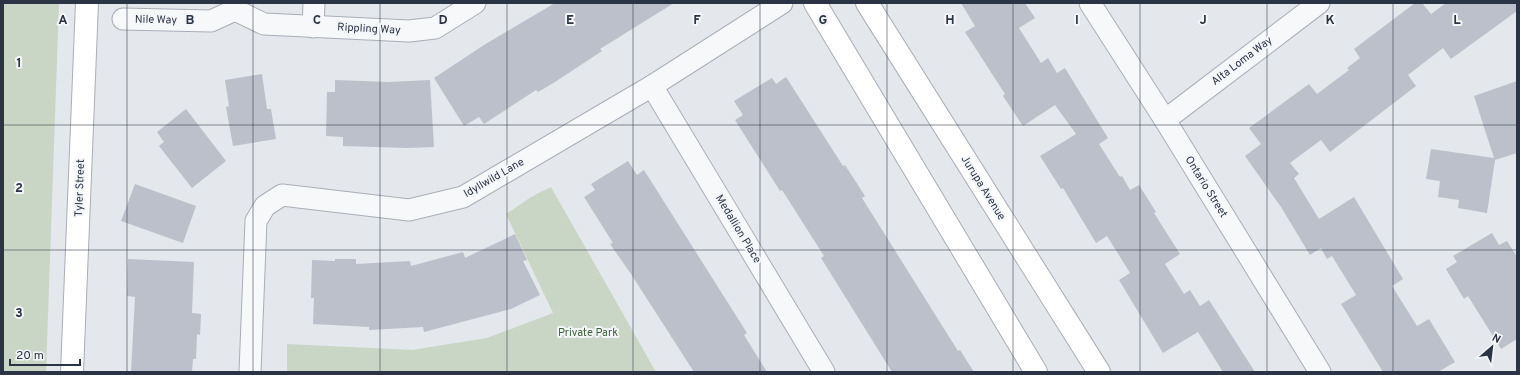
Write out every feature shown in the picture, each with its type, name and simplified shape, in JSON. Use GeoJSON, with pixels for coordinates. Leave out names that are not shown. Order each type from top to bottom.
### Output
{"type":"FeatureCollection","features":[{"type":"Feature","properties":{"kind":"main road","name":"Tyler Street"},"geometry":{"type":"LineString","coordinates":[[72,372],[86,3]]}},
{"type":"Feature","properties":{"kind":"main road"},"geometry":{"type":"LineString","coordinates":[[815,3],[1036,372]]}},
{"type":"Feature","properties":{"kind":"main road","name":"Jurupa Avenue"},"geometry":{"type":"LineString","coordinates":[[867,3],[1099,372]]}},
{"type":"Feature","properties":{"kind":"street"},"geometry":{"type":"LineString","coordinates":[[313,27],[314,3]]}},
{"type":"Feature","properties":{"kind":"street","name":"Rippling Way"},"geometry":{"type":"LineString","coordinates":[[235,6],[264,24],[409,31],[436,28],[475,3]]}},
{"type":"Feature","properties":{"kind":"street","name":"Idyllwild Lane"},"geometry":{"type":"LineString","coordinates":[[250,372],[256,221],[265,206],[282,195],[409,210],[463,197],[652,86],[782,3]]}},
{"type":"Feature","properties":{"kind":"street","name":"Ontario Street"},"geometry":{"type":"LineString","coordinates":[[1090,3],[1165,120],[1320,372]]}},
{"type":"Feature","properties":{"kind":"street","name":"Alta Loma Way"},"geometry":{"type":"LineString","coordinates":[[1165,120],[1319,3]]}},
{"type":"Feature","properties":{"kind":"street","name":"Nile Way"},"geometry":{"type":"LineString","coordinates":[[123,19],[211,21],[235,6]]}},
{"type":"Feature","properties":{"kind":"street","name":"Medallion Place"},"geometry":{"type":"LineString","coordinates":[[652,86],[824,372]]}},
{"type":"Feature","properties":{"kind":"green space"},"geometry":{"type":"Polygon","coordinates":[[[3,3],[59,3],[46,372],[3,372],[3,3]]]}},
{"type":"Feature","properties":{"kind":"green space","name":"Private Park"},"geometry":{"type":"Polygon","coordinates":[[[551,187],[656,372],[287,372],[287,344],[412,350],[487,338],[553,313],[506,214],[531,197],[551,187]]]}},
{"type":"Feature","properties":{"kind":"building"},"geometry":{"type":"Polygon","coordinates":[[[555,3],[674,3],[600,49],[602,51],[555,82],[538,92],[536,90],[484,124],[479,117],[464,126],[434,78],[484,45],[555,3]]]}},
{"type":"Feature","properties":{"kind":"building"},"geometry":{"type":"Polygon","coordinates":[[[961,3],[1025,3],[1035,18],[1019,28],[1041,63],[1048,58],[1057,73],[1065,68],[1108,138],[1099,144],[1130,190],[1139,185],[1156,212],[1154,213],[1180,254],[1165,264],[1184,294],[1190,290],[1200,306],[1209,300],[1255,372],[1223,372],[1198,332],[1163,353],[1119,280],[1130,273],[1107,236],[1096,243],[1063,188],[1061,189],[1040,156],[1076,134],[1055,105],[1023,126],[1003,96],[1005,94],[965,32],[975,26],[961,3]]]}},
{"type":"Feature","properties":{"kind":"building"},"geometry":{"type":"Polygon","coordinates":[[[1415,3],[1422,3],[1431,14],[1446,3],[1517,3],[1517,11],[1451,59],[1443,48],[1408,75],[1416,86],[1330,152],[1321,140],[1290,163],[1299,174],[1294,178],[1319,219],[1354,197],[1403,279],[1392,286],[1417,326],[1429,319],[1455,362],[1438,372],[1383,372],[1341,304],[1356,295],[1332,256],[1327,259],[1321,248],[1310,255],[1281,207],[1245,156],[1261,144],[1249,128],[1309,84],[1317,94],[1349,70],[1347,68],[1360,58],[1354,49],[1415,3]]]}},
{"type":"Feature","properties":{"kind":"building"},"geometry":{"type":"Polygon","coordinates":[[[262,74],[267,109],[271,109],[276,139],[233,146],[226,107],[229,106],[225,80],[262,74]]]}},
{"type":"Feature","properties":{"kind":"building"},"geometry":{"type":"Polygon","coordinates":[[[786,77],[843,166],[845,165],[865,196],[862,198],[958,351],[960,350],[974,372],[892,372],[821,258],[824,256],[782,190],[780,191],[735,120],[743,115],[734,101],[772,78],[776,84],[786,77]]]}},
{"type":"Feature","properties":{"kind":"building"},"geometry":{"type":"Polygon","coordinates":[[[335,80],[389,82],[430,80],[434,147],[407,148],[343,146],[343,137],[326,136],[327,92],[335,92],[335,80]]]}},
{"type":"Feature","properties":{"kind":"building"},"geometry":{"type":"Polygon","coordinates":[[[1517,81],[1517,153],[1495,160],[1487,213],[1458,208],[1459,200],[1438,197],[1440,181],[1426,179],[1431,149],[1494,158],[1474,96],[1517,81]]]}},
{"type":"Feature","properties":{"kind":"building"},"geometry":{"type":"Polygon","coordinates":[[[186,109],[226,161],[192,188],[159,146],[164,142],[157,132],[186,109]]]}},
{"type":"Feature","properties":{"kind":"building"},"geometry":{"type":"Polygon","coordinates":[[[628,161],[637,175],[644,170],[747,333],[744,335],[767,372],[694,372],[610,244],[613,243],[584,197],[595,190],[591,184],[628,161]]]}},
{"type":"Feature","properties":{"kind":"building"},"geometry":{"type":"Polygon","coordinates":[[[135,184],[196,206],[183,243],[121,221],[135,184]]]}},
{"type":"Feature","properties":{"kind":"building"},"geometry":{"type":"Polygon","coordinates":[[[1492,233],[1499,245],[1507,241],[1517,257],[1517,339],[1501,349],[1468,296],[1464,299],[1446,269],[1457,262],[1453,256],[1492,233]]]}},
{"type":"Feature","properties":{"kind":"building"},"geometry":{"type":"Polygon","coordinates":[[[515,234],[527,260],[523,261],[540,295],[511,309],[424,332],[423,327],[369,330],[369,327],[313,324],[314,298],[311,298],[312,260],[335,261],[335,259],[356,259],[356,264],[410,261],[411,266],[463,252],[465,258],[515,234]]]}},
{"type":"Feature","properties":{"kind":"building"},"geometry":{"type":"Polygon","coordinates":[[[128,259],[194,262],[192,313],[201,314],[200,335],[197,334],[196,359],[193,359],[192,372],[131,372],[135,297],[127,296],[128,259]]]}}]}
